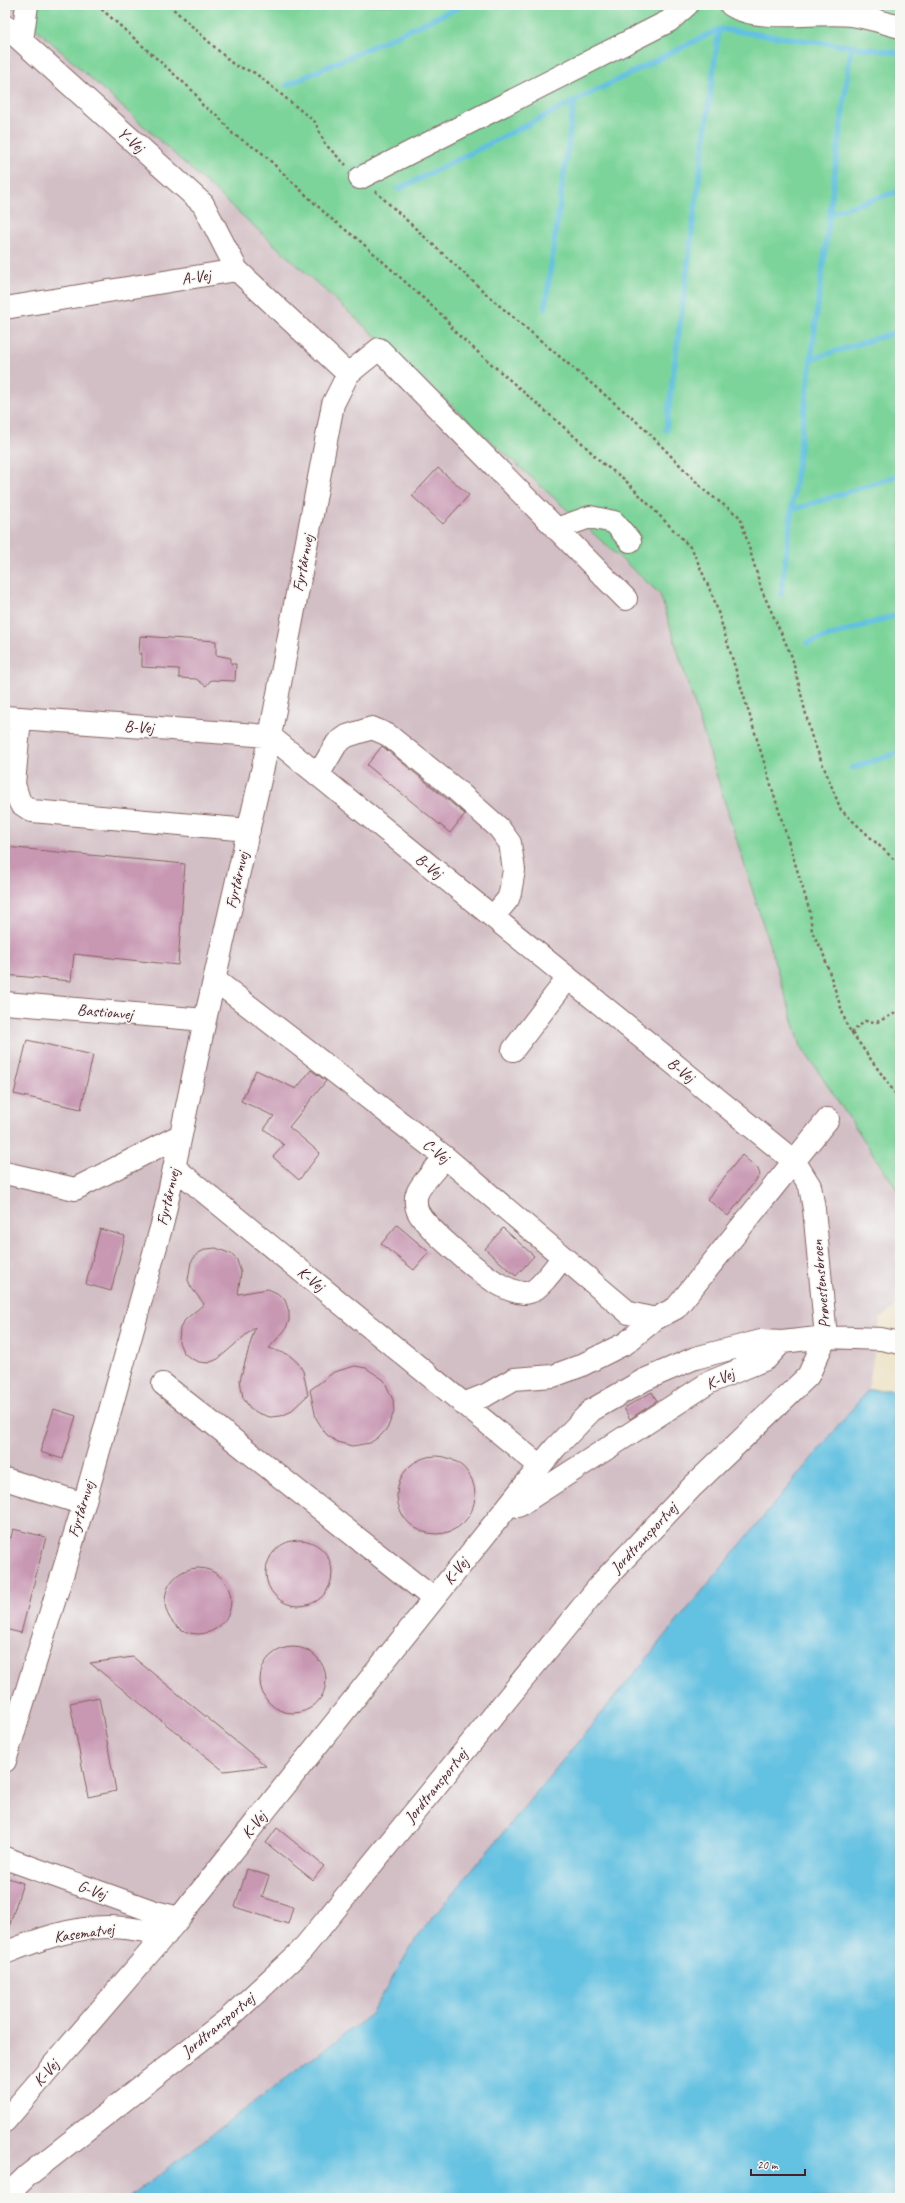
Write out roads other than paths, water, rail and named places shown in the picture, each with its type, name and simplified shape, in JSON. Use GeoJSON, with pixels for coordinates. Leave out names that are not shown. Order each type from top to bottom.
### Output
{"type":"FeatureCollection","features":[{"type":"Feature","properties":{"kind":"street"},"geometry":{"type":"LineString","coordinates":[[22,41],[27,5]]}},
{"type":"Feature","properties":{"kind":"street"},"geometry":{"type":"LineString","coordinates":[[360,178],[669,21],[687,5]]}},
{"type":"Feature","properties":{"kind":"street"},"geometry":{"type":"LineString","coordinates":[[731,5],[736,8],[761,14],[852,15],[900,27]]}},
{"type":"Feature","properties":{"kind":"street","name":"Y-Vej"},"geometry":{"type":"LineString","coordinates":[[5,26],[203,204],[237,270]]}},
{"type":"Feature","properties":{"kind":"street"},"geometry":{"type":"LineString","coordinates":[[237,270],[348,374]]}},
{"type":"Feature","properties":{"kind":"street","name":"A-Vej"},"geometry":{"type":"LineString","coordinates":[[5,308],[237,270]]}},
{"type":"Feature","properties":{"kind":"street","name":"Fyrtårnvej"},"geometry":{"type":"LineString","coordinates":[[5,1761],[84,1504],[163,1221],[205,1020],[270,736],[333,404],[348,374],[379,349],[626,599]]}},
{"type":"Feature","properties":{"kind":"street"},"geometry":{"type":"LineString","coordinates":[[556,529],[590,517],[614,522],[630,540]]}},
{"type":"Feature","properties":{"kind":"street"},"geometry":{"type":"LineString","coordinates":[[13,717],[14,784],[20,803],[32,811],[249,830]]}},
{"type":"Feature","properties":{"kind":"street","name":"B-Vej"},"geometry":{"type":"LineString","coordinates":[[13,717],[270,736],[795,1162]]}},
{"type":"Feature","properties":{"kind":"street"},"geometry":{"type":"LineString","coordinates":[[318,775],[337,743],[347,736],[372,728],[388,735],[454,788],[499,828],[510,843],[514,870],[510,892],[508,899],[493,917]]}},
{"type":"Feature","properties":{"kind":"street"},"geometry":{"type":"LineString","coordinates":[[513,1050],[568,978]]}},
{"type":"Feature","properties":{"kind":"street","name":"C-Vej"},"geometry":{"type":"LineString","coordinates":[[214,980],[445,1157],[629,1313],[655,1320]]}},
{"type":"Feature","properties":{"kind":"street","name":"Bastionvej"},"geometry":{"type":"LineString","coordinates":[[5,1003],[205,1020]]}},
{"type":"Feature","properties":{"kind":"street"},"geometry":{"type":"LineString","coordinates":[[463,1404],[486,1395],[514,1379],[553,1376],[566,1372],[626,1343],[655,1320],[676,1308],[767,1193],[795,1162],[828,1119]]}},
{"type":"Feature","properties":{"kind":"street"},"geometry":{"type":"LineString","coordinates":[[5,1173],[75,1189],[181,1135]]}},
{"type":"Feature","properties":{"kind":"street"},"geometry":{"type":"LineString","coordinates":[[445,1157],[416,1194],[417,1210],[433,1230],[472,1264],[495,1282],[521,1293],[530,1292],[539,1286],[563,1257]]}},
{"type":"Feature","properties":{"kind":"street","name":"Prøvestensbroen"},"geometry":{"type":"LineString","coordinates":[[795,1162],[810,1186],[814,1208],[826,1337],[881,1340],[900,1343]]}},
{"type":"Feature","properties":{"kind":"street","name":"K-Vej"},"geometry":{"type":"LineString","coordinates":[[175,1168],[540,1466]]}},
{"type":"Feature","properties":{"kind":"street","name":"K-Vej"},"geometry":{"type":"LineString","coordinates":[[5,2121],[172,1926],[540,1466],[555,1448],[592,1410],[644,1380],[695,1358],[761,1341],[782,1342],[826,1337]]}},
{"type":"Feature","properties":{"kind":"street","name":"Jordtransportvej"},"geometry":{"type":"LineString","coordinates":[[5,2196],[27,2176],[228,2019],[301,1951],[606,1579],[692,1487],[808,1376],[826,1337]]}},
{"type":"Feature","properties":{"kind":"street","name":"K-Vej"},"geometry":{"type":"LineString","coordinates":[[496,1522],[535,1494],[710,1382],[766,1359],[782,1342]]}},
{"type":"Feature","properties":{"kind":"street"},"geometry":{"type":"LineString","coordinates":[[163,1384],[434,1600]]}},
{"type":"Feature","properties":{"kind":"street"},"geometry":{"type":"LineString","coordinates":[[5,1479],[84,1504]]}},
{"type":"Feature","properties":{"kind":"street","name":"G-Vej"},"geometry":{"type":"LineString","coordinates":[[5,1858],[155,1912],[172,1926]]}},
{"type":"Feature","properties":{"kind":"street","name":"Kasematvej"},"geometry":{"type":"LineString","coordinates":[[5,1954],[38,1940],[107,1927],[131,1928],[172,1926]]}},
{"type":"Feature","properties":{"kind":"water"},"geometry":{"type":"Polygon","coordinates":[[[868,1390],[900,1390],[900,2198],[128,2198],[371,2014],[417,1937],[868,1390]]]}},
{"type":"Feature","properties":{"kind":"waterway"},"geometry":{"type":"LineString","coordinates":[[287,85],[464,5]]}},
{"type":"Feature","properties":{"kind":"waterway"},"geometry":{"type":"LineString","coordinates":[[399,189],[719,29],[900,53]]}},
{"type":"Feature","properties":{"kind":"waterway"},"geometry":{"type":"LineString","coordinates":[[666,430],[719,29]]}},
{"type":"Feature","properties":{"kind":"waterway"},"geometry":{"type":"LineString","coordinates":[[781,594],[851,47]]}},
{"type":"Feature","properties":{"kind":"waterway"},"geometry":{"type":"LineString","coordinates":[[545,309],[574,102]]}},
{"type":"Feature","properties":{"kind":"waterway"},"geometry":{"type":"LineString","coordinates":[[830,213],[900,191]]}},
{"type":"Feature","properties":{"kind":"waterway"},"geometry":{"type":"LineString","coordinates":[[811,359],[900,331]]}},
{"type":"Feature","properties":{"kind":"waterway"},"geometry":{"type":"LineString","coordinates":[[792,510],[900,475]]}},
{"type":"Feature","properties":{"kind":"waterway"},"geometry":{"type":"LineString","coordinates":[[807,643],[900,614]]}},
{"type":"Feature","properties":{"kind":"waterway"},"geometry":{"type":"LineString","coordinates":[[852,768],[900,752]]}}]}
